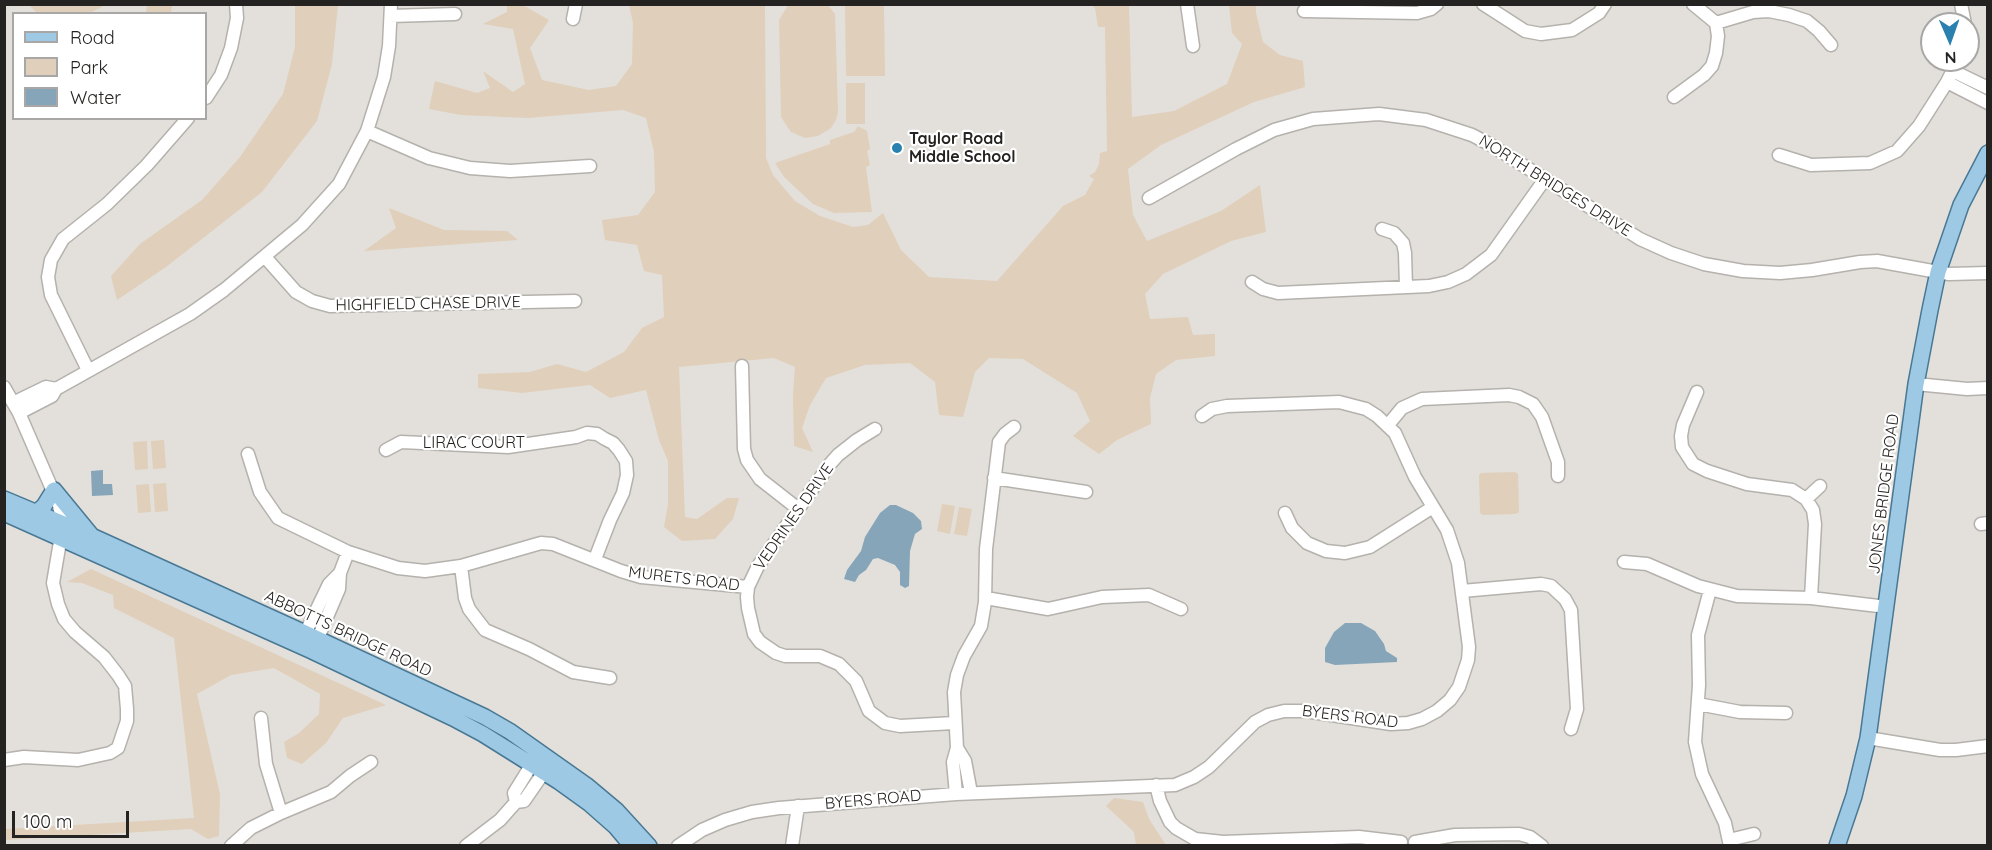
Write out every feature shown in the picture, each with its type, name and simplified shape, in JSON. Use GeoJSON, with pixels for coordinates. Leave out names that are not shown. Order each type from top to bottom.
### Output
{"type":"FeatureCollection","features":[{"type":"Feature","properties":{"kind":"main road","name":"JONES BRIDGE ROAD"},"geometry":{"type":"LineString","coordinates":[[1837,846],[1854,796],[1868,738],[1916,384],[1938,272],[1961,205],[1988,153]]}},
{"type":"Feature","properties":{"kind":"main road"},"geometry":{"type":"LineString","coordinates":[[36,513],[44,506],[54,490],[93,537]]}},
{"type":"Feature","properties":{"kind":"main road","name":"ABBOTTS BRIDGE ROAD"},"geometry":{"type":"LineString","coordinates":[[4,499],[36,513],[62,531],[308,642],[462,705],[511,732],[586,785],[617,811],[649,846]]}},
{"type":"Feature","properties":{"kind":"main road","name":"ABBOTTS BRIDGE ROAD"},"geometry":{"type":"LineString","coordinates":[[4,513],[62,531],[93,537],[308,642],[483,734],[590,804],[615,826],[632,846]]}},
{"type":"Feature","properties":{"kind":"street"},"geometry":{"type":"LineString","coordinates":[[207,96],[221,75],[231,48],[236,26],[236,4]]}},
{"type":"Feature","properties":{"kind":"street"},"geometry":{"type":"LineString","coordinates":[[573,19],[576,4]]}},
{"type":"Feature","properties":{"kind":"street"},"geometry":{"type":"LineString","coordinates":[[1187,4],[1194,46]]}},
{"type":"Feature","properties":{"kind":"street"},"geometry":{"type":"LineString","coordinates":[[1304,11],[1417,13],[1431,9],[1437,4]]}},
{"type":"Feature","properties":{"kind":"street"},"geometry":{"type":"LineString","coordinates":[[1483,4],[1526,31],[1541,34],[1572,30],[1599,13],[1605,4]]}},
{"type":"Feature","properties":{"kind":"street"},"geometry":{"type":"LineString","coordinates":[[1674,97],[1712,66],[1718,36],[1716,23],[1693,4]]}},
{"type":"Feature","properties":{"kind":"street"},"geometry":{"type":"LineString","coordinates":[[16,408],[46,387],[56,389],[190,314],[224,290],[302,225],[326,200],[350,166],[368,131],[384,77],[391,10],[455,14]]}},
{"type":"Feature","properties":{"kind":"street"},"geometry":{"type":"LineString","coordinates":[[1716,23],[1753,12],[1768,11],[1789,15],[1807,21],[1831,45]]}},
{"type":"Feature","properties":{"kind":"street"},"geometry":{"type":"LineString","coordinates":[[1779,156],[1811,165],[1870,163],[1885,157],[1897,151],[1919,126],[1951,72]]}},
{"type":"Feature","properties":{"kind":"street"},"geometry":{"type":"LineString","coordinates":[[1953,72],[1988,103]]}},
{"type":"Feature","properties":{"kind":"street"},"geometry":{"type":"LineString","coordinates":[[1954,72],[1988,88]]}},
{"type":"Feature","properties":{"kind":"street","name":"NORTH BRIDGES DRIVE"},"geometry":{"type":"LineString","coordinates":[[1149,198],[1274,130],[1313,119],[1358,114],[1405,116],[1451,128],[1491,145],[1640,239],[1704,264],[1743,271],[1780,273],[1877,261],[1938,272],[1988,273]]}},
{"type":"Feature","properties":{"kind":"street"},"geometry":{"type":"LineString","coordinates":[[88,370],[51,295],[48,276],[51,260],[63,239],[107,204],[147,165],[186,120]]}},
{"type":"Feature","properties":{"kind":"street"},"geometry":{"type":"LineString","coordinates":[[368,131],[429,158],[470,168],[510,171],[590,166]]}},
{"type":"Feature","properties":{"kind":"street"},"geometry":{"type":"LineString","coordinates":[[1252,282],[1263,289],[1278,293],[1430,286],[1448,282],[1482,264],[1501,244],[1545,179]]}},
{"type":"Feature","properties":{"kind":"street"},"geometry":{"type":"LineString","coordinates":[[1382,229],[1394,233],[1403,243],[1406,287]]}},
{"type":"Feature","properties":{"kind":"street","name":"HIGHFIELD CHASE DRIVE"},"geometry":{"type":"LineString","coordinates":[[265,256],[296,292],[312,301],[330,306],[575,301]]}},
{"type":"Feature","properties":{"kind":"street"},"geometry":{"type":"LineString","coordinates":[[742,366],[744,449],[747,460],[760,479],[797,508]]}},
{"type":"Feature","properties":{"kind":"street"},"geometry":{"type":"LineString","coordinates":[[1916,384],[1967,389],[1988,388]]}},
{"type":"Feature","properties":{"kind":"street"},"geometry":{"type":"LineString","coordinates":[[4,387],[54,490],[62,531],[54,572],[54,593],[64,619],[75,632],[104,657],[125,686],[127,721],[118,748],[110,753],[78,760],[24,757],[4,760]]}},
{"type":"Feature","properties":{"kind":"street"},"geometry":{"type":"LineString","coordinates":[[1697,392],[1683,425],[1681,436],[1682,447],[1693,464],[1747,484],[1792,490],[1806,500],[1813,510],[1815,524],[1811,598]]}},
{"type":"Feature","properties":{"kind":"street"},"geometry":{"type":"LineString","coordinates":[[1388,425],[1402,408],[1422,399],[1509,395],[1519,397],[1533,404],[1542,417],[1558,462],[1558,476]]}},
{"type":"Feature","properties":{"kind":"street","name":"BYERS ROAD"},"geometry":{"type":"LineString","coordinates":[[678,846],[702,830],[725,820],[752,812],[798,806],[971,793],[1175,785],[1194,777],[1209,767],[1255,722],[1268,715],[1284,711],[1305,711],[1391,724],[1408,723],[1437,711],[1450,700],[1459,687],[1468,660],[1469,647],[1462,591],[1453,544],[1447,530],[1415,477],[1401,442],[1388,425],[1366,409],[1339,402],[1227,406],[1212,409],[1202,416]]}},
{"type":"Feature","properties":{"kind":"street"},"geometry":{"type":"LineString","coordinates":[[971,793],[964,761],[957,748],[954,692],[964,656],[981,626],[986,598],[986,549],[999,442],[1014,428]]}},
{"type":"Feature","properties":{"kind":"street","name":"VEDRINES DRIVE"},"geometry":{"type":"LineString","coordinates":[[875,429],[838,455],[797,508],[758,566],[748,587],[748,608],[754,634],[767,649],[785,656],[820,656],[839,664],[856,681],[869,711],[885,723],[900,726],[954,723]]}},
{"type":"Feature","properties":{"kind":"street","name":"LIRAC COURT"},"geometry":{"type":"LineString","coordinates":[[386,450],[401,442],[508,447],[576,437],[587,433],[613,443],[626,461],[627,475],[595,560]]}},
{"type":"Feature","properties":{"kind":"street","name":"MURETS ROAD"},"geometry":{"type":"LineString","coordinates":[[248,454],[260,492],[278,518],[348,552],[398,568],[425,571],[461,566],[541,543],[553,544],[641,577],[748,587]]}},
{"type":"Feature","properties":{"kind":"street"},"geometry":{"type":"LineString","coordinates":[[994,478],[1086,492]]}},
{"type":"Feature","properties":{"kind":"street"},"geometry":{"type":"LineString","coordinates":[[1806,500],[1820,486]]}},
{"type":"Feature","properties":{"kind":"street"},"geometry":{"type":"LineString","coordinates":[[1285,513],[1292,528],[1307,543],[1326,551],[1345,554],[1370,547],[1433,507]]}},
{"type":"Feature","properties":{"kind":"street"},"geometry":{"type":"LineString","coordinates":[[308,642],[339,589],[340,573],[348,552]]}},
{"type":"Feature","properties":{"kind":"street"},"geometry":{"type":"LineString","coordinates":[[1624,562],[1647,564],[1710,590],[1737,596],[1811,598],[1887,607]]}},
{"type":"Feature","properties":{"kind":"street"},"geometry":{"type":"LineString","coordinates":[[461,566],[465,598],[469,609],[485,630],[529,649],[573,672],[610,678]]}},
{"type":"Feature","properties":{"kind":"street"},"geometry":{"type":"LineString","coordinates":[[1462,591],[1541,584],[1551,586],[1565,599],[1571,610],[1575,676],[1576,709],[1571,729]]}},
{"type":"Feature","properties":{"kind":"street"},"geometry":{"type":"LineString","coordinates":[[1710,590],[1698,634],[1698,705],[1695,728],[1697,755],[1702,774],[1725,823],[1729,843],[1754,834]]}},
{"type":"Feature","properties":{"kind":"street"},"geometry":{"type":"LineString","coordinates":[[986,598],[1048,609],[1102,597],[1149,595],[1181,609]]}},
{"type":"Feature","properties":{"kind":"street"},"geometry":{"type":"LineString","coordinates":[[1698,705],[1740,712],[1786,713]]}},
{"type":"Feature","properties":{"kind":"street"},"geometry":{"type":"LineString","coordinates":[[261,718],[266,764],[281,813]]}},
{"type":"Feature","properties":{"kind":"street"},"geometry":{"type":"LineString","coordinates":[[1868,738],[1940,750],[1988,746]]}},
{"type":"Feature","properties":{"kind":"street"},"geometry":{"type":"LineString","coordinates":[[956,794],[953,762],[957,748]]}},
{"type":"Feature","properties":{"kind":"street"},"geometry":{"type":"LineString","coordinates":[[231,846],[251,828],[330,792],[371,762]]}},
{"type":"Feature","properties":{"kind":"street"},"geometry":{"type":"LineString","coordinates":[[466,846],[500,820],[516,802],[514,793],[538,768]]}},
{"type":"Feature","properties":{"kind":"street"},"geometry":{"type":"LineString","coordinates":[[1156,785],[1160,801],[1170,822],[1185,835],[1195,839],[1223,842],[1359,837],[1401,844],[1403,837],[1409,835],[1414,838],[1415,844],[1455,834],[1519,834],[1530,837],[1542,846]]}},
{"type":"Feature","properties":{"kind":"street"},"geometry":{"type":"LineString","coordinates":[[792,846],[798,806]]}},
{"type":"Feature","properties":{"kind":"green space"},"geometry":{"type":"Polygon","coordinates":[[[29,5],[105,5],[92,12],[36,12],[29,5]]]}},
{"type":"Feature","properties":{"kind":"green space"},"geometry":{"type":"Polygon","coordinates":[[[147,5],[172,5],[171,12],[146,12],[147,5]]]}},
{"type":"Feature","properties":{"kind":"green space"},"geometry":{"type":"Polygon","coordinates":[[[295,5],[338,5],[332,64],[317,121],[262,192],[166,267],[117,300],[111,276],[140,244],[202,200],[240,157],[283,94],[295,47],[295,5]]]}},
{"type":"Feature","properties":{"kind":"green space"},"geometry":{"type":"Polygon","coordinates":[[[507,5],[523,5],[549,20],[530,48],[542,80],[589,90],[616,86],[632,64],[633,23],[629,5],[765,5],[766,158],[773,175],[795,201],[820,216],[853,227],[868,225],[883,213],[901,250],[929,277],[997,281],[1063,206],[1085,195],[1094,179],[1089,176],[1095,172],[1099,164],[1100,153],[1107,151],[1105,27],[1098,27],[1095,8],[1091,5],[1129,5],[1132,117],[1174,111],[1227,84],[1242,44],[1232,33],[1229,5],[1256,5],[1263,42],[1280,55],[1303,61],[1305,87],[1254,102],[1161,145],[1128,169],[1133,215],[1147,241],[1221,211],[1260,185],[1266,232],[1231,241],[1163,274],[1145,294],[1150,319],[1188,317],[1193,335],[1215,334],[1215,356],[1176,360],[1156,374],[1150,398],[1151,424],[1117,440],[1099,454],[1073,436],[1090,421],[1077,393],[1023,359],[989,358],[975,372],[963,417],[939,415],[935,382],[910,363],[865,365],[826,378],[810,405],[802,428],[813,452],[794,446],[795,367],[774,358],[679,367],[685,517],[697,519],[727,498],[739,498],[733,519],[715,539],[682,541],[664,527],[668,504],[668,461],[659,440],[646,390],[610,398],[590,385],[522,393],[478,388],[478,374],[530,372],[557,364],[586,372],[624,352],[642,328],[664,317],[662,275],[644,271],[637,245],[605,240],[602,220],[638,215],[655,192],[654,152],[646,118],[623,110],[528,118],[461,115],[429,109],[435,81],[477,93],[490,88],[483,71],[513,92],[525,84],[513,29],[483,24],[507,12],[507,5]]]}},
{"type":"Feature","properties":{"kind":"green space"},"geometry":{"type":"Polygon","coordinates":[[[788,5],[828,5],[835,14],[838,112],[831,128],[818,136],[805,138],[791,132],[781,117],[779,20],[788,5]]]}},
{"type":"Feature","properties":{"kind":"green space"},"geometry":{"type":"Polygon","coordinates":[[[845,5],[884,5],[885,76],[846,76],[845,5]]]}},
{"type":"Feature","properties":{"kind":"green space"},"geometry":{"type":"Polygon","coordinates":[[[846,83],[865,83],[865,124],[846,124],[846,83]]]}},
{"type":"Feature","properties":{"kind":"green space"},"geometry":{"type":"Polygon","coordinates":[[[858,126],[867,131],[870,149],[867,151],[870,165],[866,167],[872,212],[834,213],[813,204],[784,177],[775,163],[830,144],[830,140],[854,132],[858,126]]]}},
{"type":"Feature","properties":{"kind":"green space"},"geometry":{"type":"Polygon","coordinates":[[[389,208],[444,230],[507,231],[518,240],[364,251],[396,228],[389,208]]]}},
{"type":"Feature","properties":{"kind":"green space"},"geometry":{"type":"Polygon","coordinates":[[[164,440],[166,468],[153,469],[151,441],[164,440]]]}},
{"type":"Feature","properties":{"kind":"green space"},"geometry":{"type":"Polygon","coordinates":[[[147,441],[148,469],[135,470],[133,442],[147,441]]]}},
{"type":"Feature","properties":{"kind":"green space"},"geometry":{"type":"Polygon","coordinates":[[[1515,472],[1518,474],[1519,512],[1483,515],[1480,513],[1479,475],[1481,473],[1515,472]]]}},
{"type":"Feature","properties":{"kind":"green space"},"geometry":{"type":"Polygon","coordinates":[[[166,483],[168,511],[155,512],[153,484],[166,483]]]}},
{"type":"Feature","properties":{"kind":"green space"},"geometry":{"type":"Polygon","coordinates":[[[149,484],[151,512],[138,513],[136,485],[149,484]]]}},
{"type":"Feature","properties":{"kind":"green space"},"geometry":{"type":"Polygon","coordinates":[[[942,504],[955,506],[950,534],[937,531],[942,504]]]}},
{"type":"Feature","properties":{"kind":"green space"},"geometry":{"type":"Polygon","coordinates":[[[959,507],[972,509],[967,536],[954,534],[959,507]]]}},
{"type":"Feature","properties":{"kind":"green space"},"geometry":{"type":"Polygon","coordinates":[[[91,569],[386,705],[343,718],[326,743],[302,764],[287,758],[284,742],[299,733],[319,714],[320,694],[274,668],[231,675],[197,694],[220,794],[219,836],[208,839],[191,829],[5,840],[5,829],[194,818],[174,638],[114,608],[113,595],[82,583],[67,582],[91,569]]]}},
{"type":"Feature","properties":{"kind":"green space"},"geometry":{"type":"Polygon","coordinates":[[[1114,798],[1143,802],[1149,819],[1166,845],[1136,845],[1134,832],[1106,806],[1114,798]]]}},
{"type":"Feature","properties":{"kind":"water"},"geometry":{"type":"Polygon","coordinates":[[[103,470],[103,484],[112,484],[113,495],[92,496],[91,471],[103,470]]]}},
{"type":"Feature","properties":{"kind":"water"},"geometry":{"type":"Polygon","coordinates":[[[890,505],[896,505],[913,513],[921,521],[922,529],[915,534],[910,551],[909,586],[905,588],[900,585],[900,572],[895,565],[878,558],[873,559],[855,582],[844,579],[847,570],[861,551],[865,537],[880,513],[890,505]]]}},
{"type":"Feature","properties":{"kind":"water"},"geometry":{"type":"Polygon","coordinates":[[[1345,623],[1361,623],[1375,631],[1386,651],[1397,658],[1397,662],[1335,665],[1325,662],[1325,648],[1334,632],[1345,623]]]}},
{"type":"Feature","properties":{"kind":"place","name":"Taylor Road Middle School"},"geometry":{"type":"Point","coordinates":[897,148]}}]}
